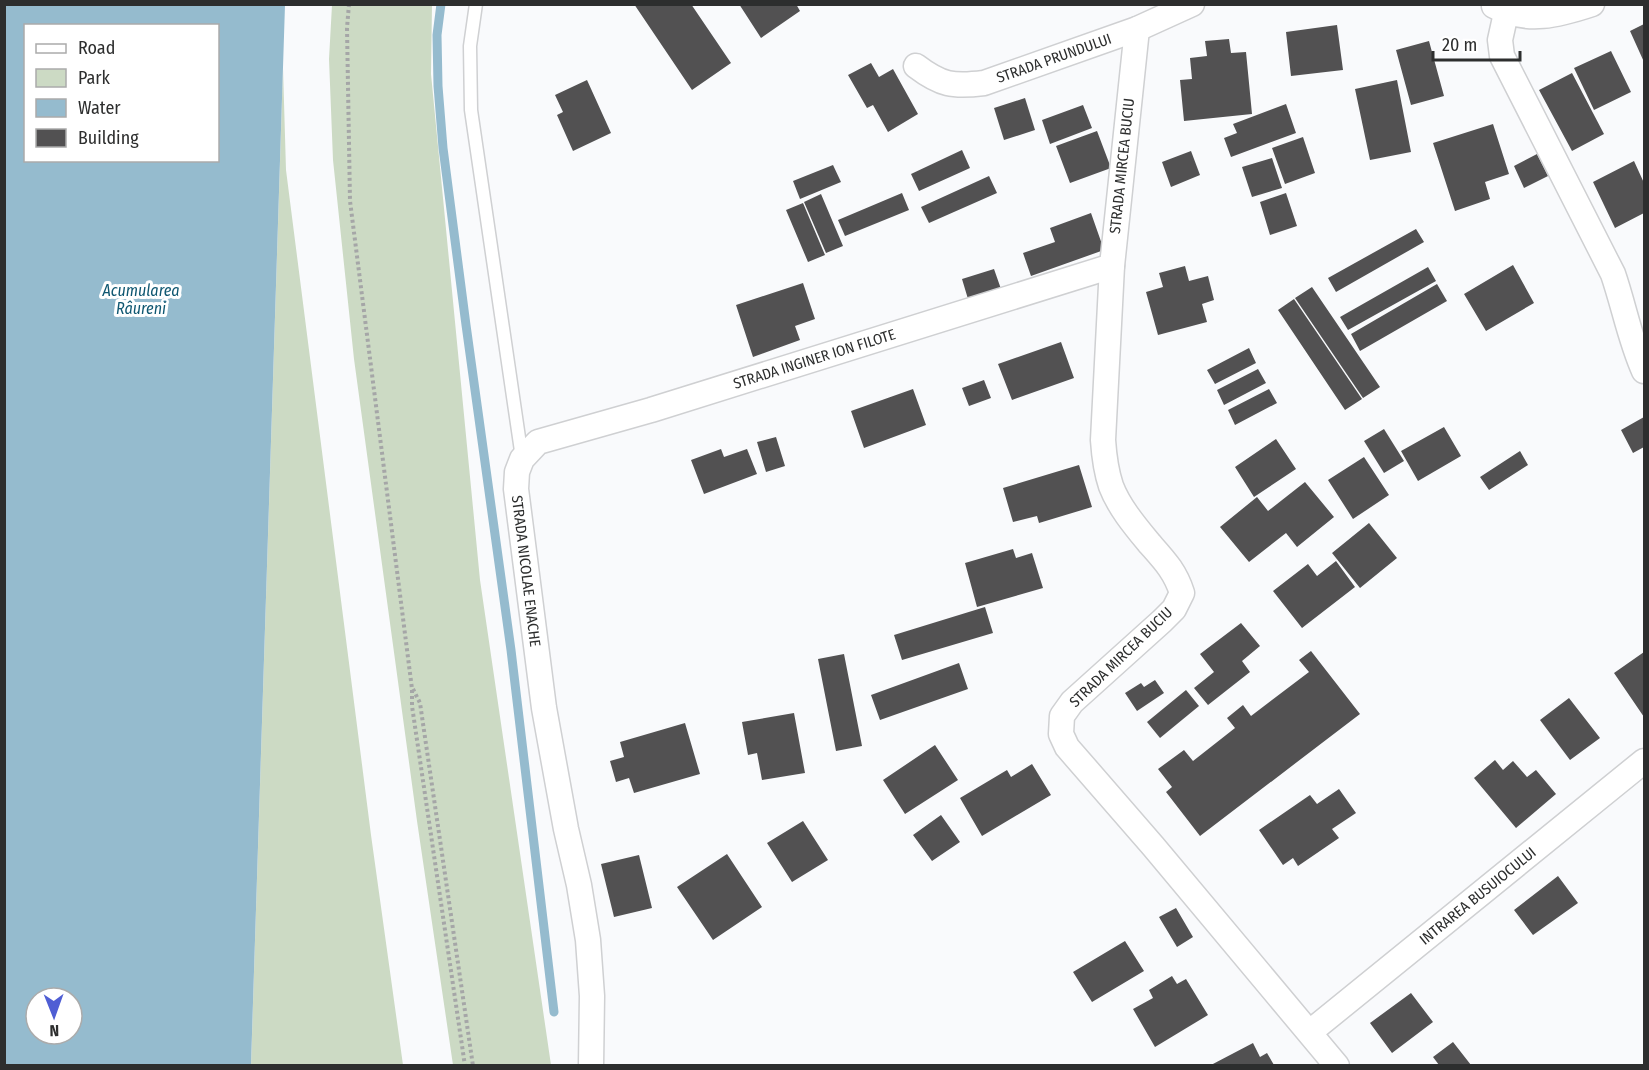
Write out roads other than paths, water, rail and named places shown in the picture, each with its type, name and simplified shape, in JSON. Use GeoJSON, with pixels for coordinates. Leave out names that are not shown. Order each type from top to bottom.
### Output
{"type":"FeatureCollection","features":[{"type":"Feature","properties":{"kind":"street","name":"STRADA PRUNDULUI"},"geometry":{"type":"LineString","coordinates":[[916,66],[933,79],[947,83],[966,85],[984,83],[1137,29],[1192,4]]}},
{"type":"Feature","properties":{"kind":"street"},"geometry":{"type":"LineString","coordinates":[[1592,4],[1561,15],[1533,17],[1499,9],[1502,56],[1613,274],[1635,350],[1644,371]]}},
{"type":"Feature","properties":{"kind":"street","name":"STRADA MIRCEA BUCIU"},"geometry":{"type":"LineString","coordinates":[[1137,29],[1112,266],[1103,419],[1105,459],[1111,485],[1120,504],[1167,563],[1177,578],[1182,593],[1174,609],[1162,621],[1072,702],[1062,716],[1061,734],[1067,747],[1083,767],[1153,846],[1310,1032],[1335,1065]]}},
{"type":"Feature","properties":{"kind":"street","name":"STRADA INGINER ION FILOTE"},"geometry":{"type":"LineString","coordinates":[[522,459],[538,442],[663,406],[1112,266]]}},
{"type":"Feature","properties":{"kind":"street","name":"STRADA NICOLAE ENACHE"},"geometry":{"type":"LineString","coordinates":[[522,459],[517,472],[516,489],[544,708],[588,940],[592,996],[591,1065]]}},
{"type":"Feature","properties":{"kind":"street","name":"INTRAREA BUSUIOCULUI"},"geometry":{"type":"LineString","coordinates":[[1310,1032],[1644,761]]}},
{"type":"Feature","properties":{"kind":"lane","name":"STRADA NICOLAE ENACHE"},"geometry":{"type":"LineString","coordinates":[[476,4],[470,46],[471,110],[522,459]]}},
{"type":"Feature","properties":{"kind":"water","name":"Acumularea Râureni"},"geometry":{"type":"Polygon","coordinates":[[[5,4],[285,5],[251,1065],[5,1065],[5,4]]]}},
{"type":"Feature","properties":{"kind":"waterway"},"geometry":{"type":"LineString","coordinates":[[441,4],[437,35],[443,148],[511,650],[554,1012]]}}]}
